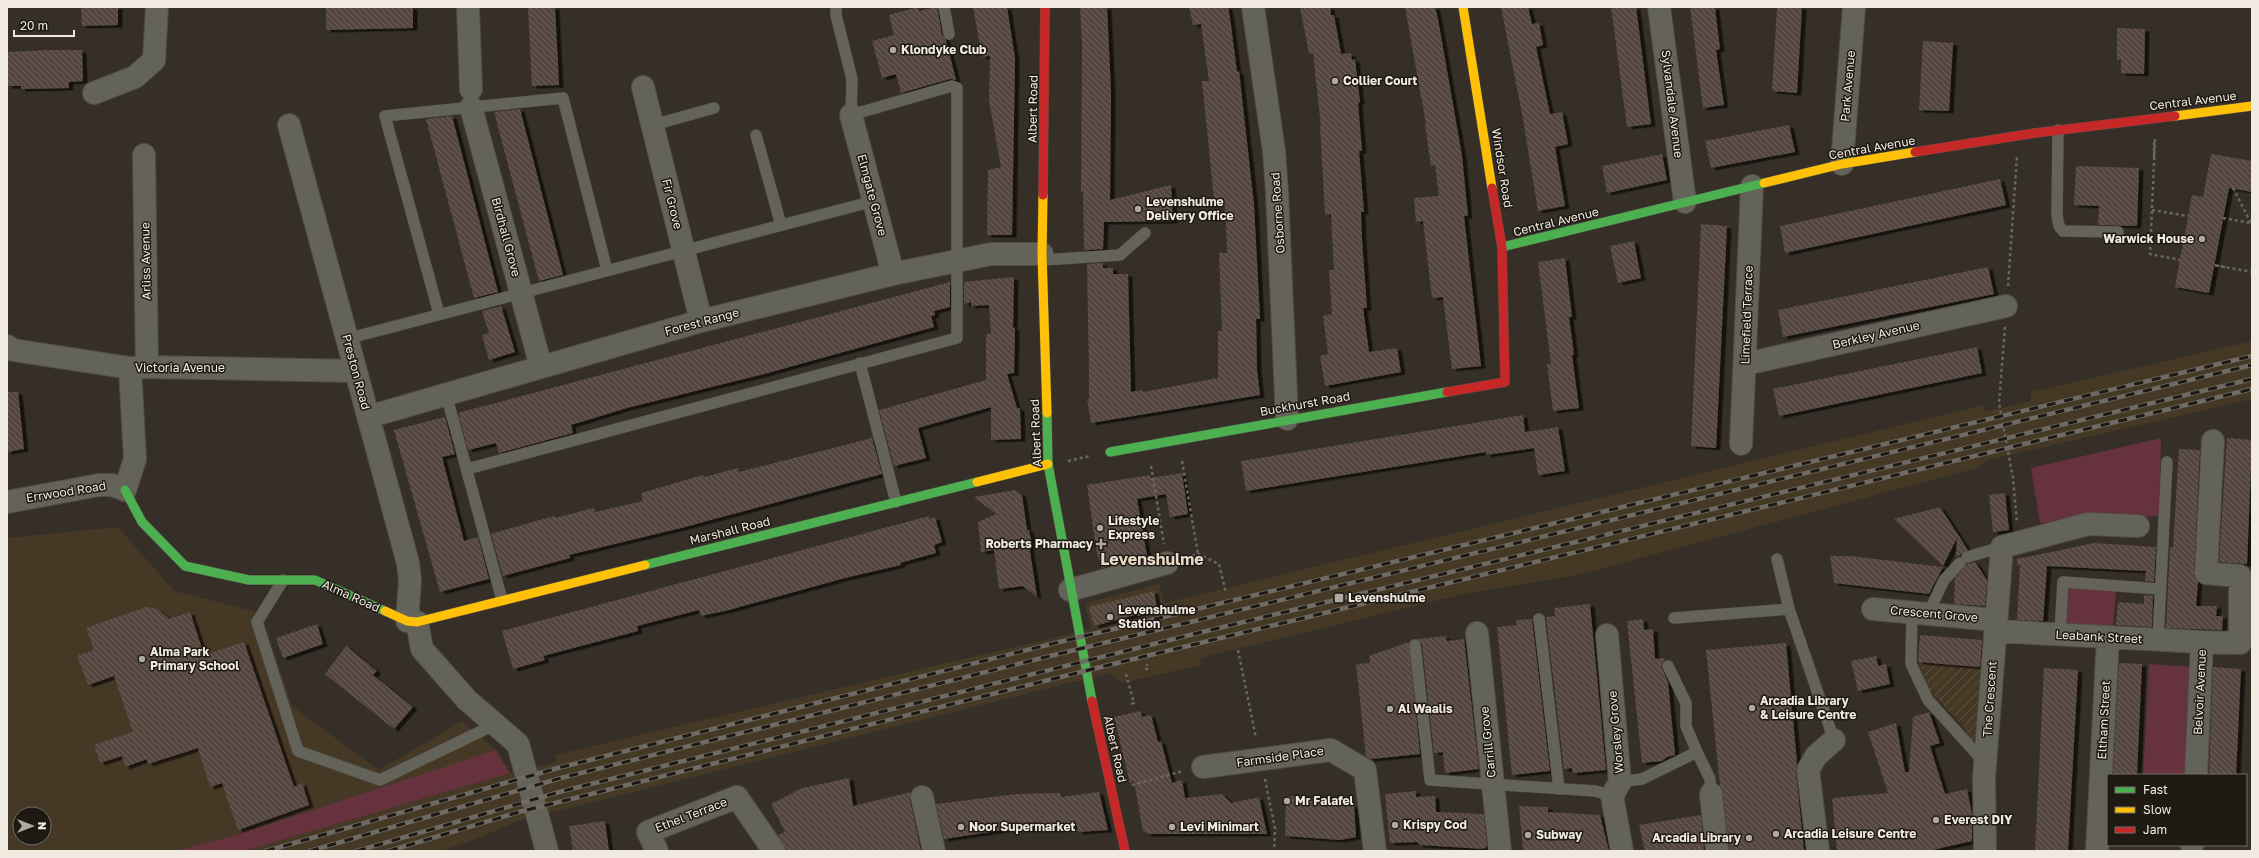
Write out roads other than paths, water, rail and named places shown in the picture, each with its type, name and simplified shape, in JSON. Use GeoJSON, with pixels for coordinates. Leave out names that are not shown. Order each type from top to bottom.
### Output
{"type":"FeatureCollection","features":[{"type":"Feature","properties":{"kind":"street"},"geometry":{"type":"LineString","coordinates":[[94,93],[135,77],[154,60],[157,7]]}},
{"type":"Feature","properties":{"kind":"street","name":"Birdhall Grove"},"geometry":{"type":"LineString","coordinates":[[468,7],[471,98],[541,367]]}},
{"type":"Feature","properties":{"kind":"street","name":"Albert Road"},"geometry":{"type":"LineString","coordinates":[[1045,7],[1043,257],[1048,464],[1070,590],[1125,851]]}},
{"type":"Feature","properties":{"kind":"street","name":"Osborne Road"},"geometry":{"type":"LineString","coordinates":[[1253,7],[1274,151],[1287,419]]}},
{"type":"Feature","properties":{"kind":"street","name":"Windsor Road"},"geometry":{"type":"LineString","coordinates":[[1463,7],[1502,247],[1505,382]]}},
{"type":"Feature","properties":{"kind":"street","name":"Sylvandale Avenue"},"geometry":{"type":"LineString","coordinates":[[1659,7],[1684,202]]}},
{"type":"Feature","properties":{"kind":"street","name":"Park Avenue"},"geometry":{"type":"LineString","coordinates":[[1842,164],[1854,7]]}},
{"type":"Feature","properties":{"kind":"street","name":"Fir Grove"},"geometry":{"type":"LineString","coordinates":[[643,88],[701,321]]}},
{"type":"Feature","properties":{"kind":"street","name":"Central Avenue"},"geometry":{"type":"LineString","coordinates":[[1502,247],[1842,164],[2019,135],[2252,106]]}},
{"type":"Feature","properties":{"kind":"street","name":"Elmgate Grove"},"geometry":{"type":"LineString","coordinates":[[851,115],[893,274]]}},
{"type":"Feature","properties":{"kind":"street","name":"Preston Road"},"geometry":{"type":"LineString","coordinates":[[289,125],[410,571],[412,621]]}},
{"type":"Feature","properties":{"kind":"street","name":"Arliss Avenue"},"geometry":{"type":"LineString","coordinates":[[139,367],[144,155]]}},
{"type":"Feature","properties":{"kind":"street","name":"Limefield Terrace"},"geometry":{"type":"LineString","coordinates":[[1742,444],[1752,186]]}},
{"type":"Feature","properties":{"kind":"street","name":"Forest Range"},"geometry":{"type":"LineString","coordinates":[[368,417],[701,321],[893,274],[991,254],[1043,257]]}},
{"type":"Feature","properties":{"kind":"street","name":"Berkley Avenue"},"geometry":{"type":"LineString","coordinates":[[1745,364],[2006,306]]}},
{"type":"Feature","properties":{"kind":"street","name":"Victoria Avenue"},"geometry":{"type":"LineString","coordinates":[[7,346],[13,350],[139,367],[355,371]]}},
{"type":"Feature","properties":{"kind":"street"},"geometry":{"type":"LineString","coordinates":[[125,490],[135,459],[139,367]]}},
{"type":"Feature","properties":{"kind":"street","name":"Buckhurst Road"},"geometry":{"type":"LineString","coordinates":[[1110,452],[1287,419],[1505,382]]}},
{"type":"Feature","properties":{"kind":"street","name":"Belvoir Avenue"},"geometry":{"type":"LineString","coordinates":[[2196,774],[2202,642],[2240,643],[2246,576],[2206,573],[2213,441]]}},
{"type":"Feature","properties":{"kind":"street","name":"Marshall Road"},"geometry":{"type":"LineString","coordinates":[[412,621],[1048,464]]}},
{"type":"Feature","properties":{"kind":"street","name":"Errwood Road"},"geometry":{"type":"LineString","coordinates":[[7,502],[99,485],[112,485],[125,490]]}},
{"type":"Feature","properties":{"kind":"street","name":"Alma Road"},"geometry":{"type":"LineString","coordinates":[[125,490],[142,522],[185,566],[250,580],[315,580],[412,621]]}},
{"type":"Feature","properties":{"kind":"street"},"geometry":{"type":"LineString","coordinates":[[2010,545],[2088,524],[2138,526]]}},
{"type":"Feature","properties":{"kind":"street","name":"The Crescent"},"geometry":{"type":"LineString","coordinates":[[1986,851],[1985,762],[1995,625],[2010,545]]}},
{"type":"Feature","properties":{"kind":"street"},"geometry":{"type":"LineString","coordinates":[[1070,590],[1167,563]]}},
{"type":"Feature","properties":{"kind":"street","name":"Crescent Grove"},"geometry":{"type":"LineString","coordinates":[[1873,609],[1920,613],[1995,625]]}},
{"type":"Feature","properties":{"kind":"street"},"geometry":{"type":"LineString","coordinates":[[412,621],[422,649],[467,700],[518,744],[548,851]]}},
{"type":"Feature","properties":{"kind":"street","name":"Leabank Street"},"geometry":{"type":"LineString","coordinates":[[1995,625],[2060,634],[2202,642]]}},
{"type":"Feature","properties":{"kind":"street","name":"Carrill Grove"},"geometry":{"type":"LineString","coordinates":[[1477,633],[1500,851]]}},
{"type":"Feature","properties":{"kind":"street","name":"Worsley Grove"},"geometry":{"type":"LineString","coordinates":[[1607,635],[1616,789],[1622,851]]}},
{"type":"Feature","properties":{"kind":"street","name":"Eltham Street"},"geometry":{"type":"LineString","coordinates":[[2097,851],[2108,637]]}},
{"type":"Feature","properties":{"kind":"street"},"geometry":{"type":"LineString","coordinates":[[1818,851],[1808,770],[1816,756],[1834,740]]}},
{"type":"Feature","properties":{"kind":"street","name":"Farmside Place"},"geometry":{"type":"LineString","coordinates":[[1195,768],[1331,750],[1365,770],[1375,851]]}},
{"type":"Feature","properties":{"kind":"street"},"geometry":{"type":"LineString","coordinates":[[1711,794],[1717,851]]}},
{"type":"Feature","properties":{"kind":"street","name":"Ethel Terrace"},"geometry":{"type":"LineString","coordinates":[[657,851],[648,832],[737,797],[774,851]]}},
{"type":"Feature","properties":{"kind":"street"},"geometry":{"type":"LineString","coordinates":[[922,797],[934,851]]}},
{"type":"Feature","properties":{"kind":"lane"},"geometry":{"type":"LineString","coordinates":[[467,469],[957,338],[957,88],[952,86],[851,115],[852,79],[836,15],[836,7]]}},
{"type":"Feature","properties":{"kind":"lane"},"geometry":{"type":"LineString","coordinates":[[944,7],[949,34]]}},
{"type":"Feature","properties":{"kind":"lane"},"geometry":{"type":"LineString","coordinates":[[438,314],[385,116],[471,98],[563,98],[607,270]]}},
{"type":"Feature","properties":{"kind":"lane"},"geometry":{"type":"LineString","coordinates":[[653,125],[714,108]]}},
{"type":"Feature","properties":{"kind":"lane"},"geometry":{"type":"LineString","coordinates":[[2058,130],[2057,215],[2059,226],[2063,231],[2118,232]]}},
{"type":"Feature","properties":{"kind":"lane"},"geometry":{"type":"LineString","coordinates":[[756,134],[781,225]]}},
{"type":"Feature","properties":{"kind":"lane"},"geometry":{"type":"LineString","coordinates":[[346,338],[874,201]]}},
{"type":"Feature","properties":{"kind":"lane"},"geometry":{"type":"LineString","coordinates":[[1043,257],[1120,254],[1145,233]]}},
{"type":"Feature","properties":{"kind":"lane"},"geometry":{"type":"LineString","coordinates":[[860,363],[896,502]]}},
{"type":"Feature","properties":{"kind":"lane"},"geometry":{"type":"LineString","coordinates":[[446,394],[502,600]]}},
{"type":"Feature","properties":{"kind":"lane"},"geometry":{"type":"LineString","coordinates":[[2158,640],[2167,462]]}},
{"type":"Feature","properties":{"kind":"lane"},"geometry":{"type":"LineString","coordinates":[[1985,762],[1928,700],[1911,664],[1920,613],[1944,580],[1963,560],[2010,545]]}},
{"type":"Feature","properties":{"kind":"lane"},"geometry":{"type":"LineString","coordinates":[[1777,559],[1790,609],[1834,740]]}},
{"type":"Feature","properties":{"kind":"lane"},"geometry":{"type":"LineString","coordinates":[[283,580],[257,622],[298,751],[380,780],[496,724]]}},
{"type":"Feature","properties":{"kind":"lane"},"geometry":{"type":"LineString","coordinates":[[2060,634],[2063,582],[2160,589]]}},
{"type":"Feature","properties":{"kind":"lane"},"geometry":{"type":"LineString","coordinates":[[1674,618],[1790,609]]}},
{"type":"Feature","properties":{"kind":"lane"},"geometry":{"type":"LineString","coordinates":[[1540,619],[1559,789]]}},
{"type":"Feature","properties":{"kind":"lane"},"geometry":{"type":"LineString","coordinates":[[1415,645],[1430,780],[1595,791],[1616,789],[1642,779],[1697,752]]}},
{"type":"Feature","properties":{"kind":"lane"},"geometry":{"type":"LineString","coordinates":[[1668,666],[1686,703],[1686,726],[1710,779],[1711,794]]}},
{"type":"Feature","properties":{"kind":"railway"},"geometry":{"type":"LineString","coordinates":[[266,851],[558,768],[1047,645],[2252,356]]}},
{"type":"Feature","properties":{"kind":"railway"},"geometry":{"type":"LineString","coordinates":[[310,851],[561,778],[1050,656],[2252,365]]}},
{"type":"Feature","properties":{"kind":"railway"},"geometry":{"type":"LineString","coordinates":[[357,851],[563,791],[1194,634],[2252,379]]}},
{"type":"Feature","properties":{"kind":"railway"},"geometry":{"type":"LineString","coordinates":[[389,851],[519,812],[1109,665],[2252,389]]}},
{"type":"Feature","properties":{"kind":"place","name":"Klondyke Club"},"geometry":{"type":"Point","coordinates":[893,50]}},
{"type":"Feature","properties":{"kind":"place","name":"Collier Court"},"geometry":{"type":"Point","coordinates":[1335,81]}},
{"type":"Feature","properties":{"kind":"place","name":"Levenshulme Delivery Office"},"geometry":{"type":"Point","coordinates":[1138,209]}},
{"type":"Feature","properties":{"kind":"place","name":"Warwick House"},"geometry":{"type":"Point","coordinates":[2202,239]}},
{"type":"Feature","properties":{"kind":"place","name":"Lifestyle Express"},"geometry":{"type":"Point","coordinates":[1100,528]}},
{"type":"Feature","properties":{"kind":"place","name":"Roberts Pharmacy"},"geometry":{"type":"Point","coordinates":[1101,544]}},
{"type":"Feature","properties":{"kind":"place","name":"Levenshulme"},"geometry":{"type":"Point","coordinates":[1339,598]}},
{"type":"Feature","properties":{"kind":"place","name":"Levenshulme Station"},"geometry":{"type":"Point","coordinates":[1110,617]}},
{"type":"Feature","properties":{"kind":"place","name":"Alma Park Primary School"},"geometry":{"type":"Point","coordinates":[142,659]}},
{"type":"Feature","properties":{"kind":"place","name":"Arcadia Library & Leisure Centre"},"geometry":{"type":"Point","coordinates":[1752,708]}},
{"type":"Feature","properties":{"kind":"place","name":"Al Waalis"},"geometry":{"type":"Point","coordinates":[1390,709]}},
{"type":"Feature","properties":{"kind":"place","name":"Mr Falafel"},"geometry":{"type":"Point","coordinates":[1287,801]}},
{"type":"Feature","properties":{"kind":"place","name":"Everest DIY"},"geometry":{"type":"Point","coordinates":[1936,820]}},
{"type":"Feature","properties":{"kind":"place","name":"Krispy Cod"},"geometry":{"type":"Point","coordinates":[1395,825]}},
{"type":"Feature","properties":{"kind":"place","name":"Noor Supermarket"},"geometry":{"type":"Point","coordinates":[961,827]}},
{"type":"Feature","properties":{"kind":"place","name":"Levi Minimart"},"geometry":{"type":"Point","coordinates":[1172,827]}},
{"type":"Feature","properties":{"kind":"place","name":"Arcadia Leisure Centre"},"geometry":{"type":"Point","coordinates":[1776,834]}},
{"type":"Feature","properties":{"kind":"place","name":"Subway"},"geometry":{"type":"Point","coordinates":[1528,835]}},
{"type":"Feature","properties":{"kind":"place","name":"Arcadia Library"},"geometry":{"type":"Point","coordinates":[1749,838]}},
{"type":"Feature","properties":{"kind":"district","name":"Levenshulme"},"geometry":{"type":"Point","coordinates":[1152,559]}}]}
